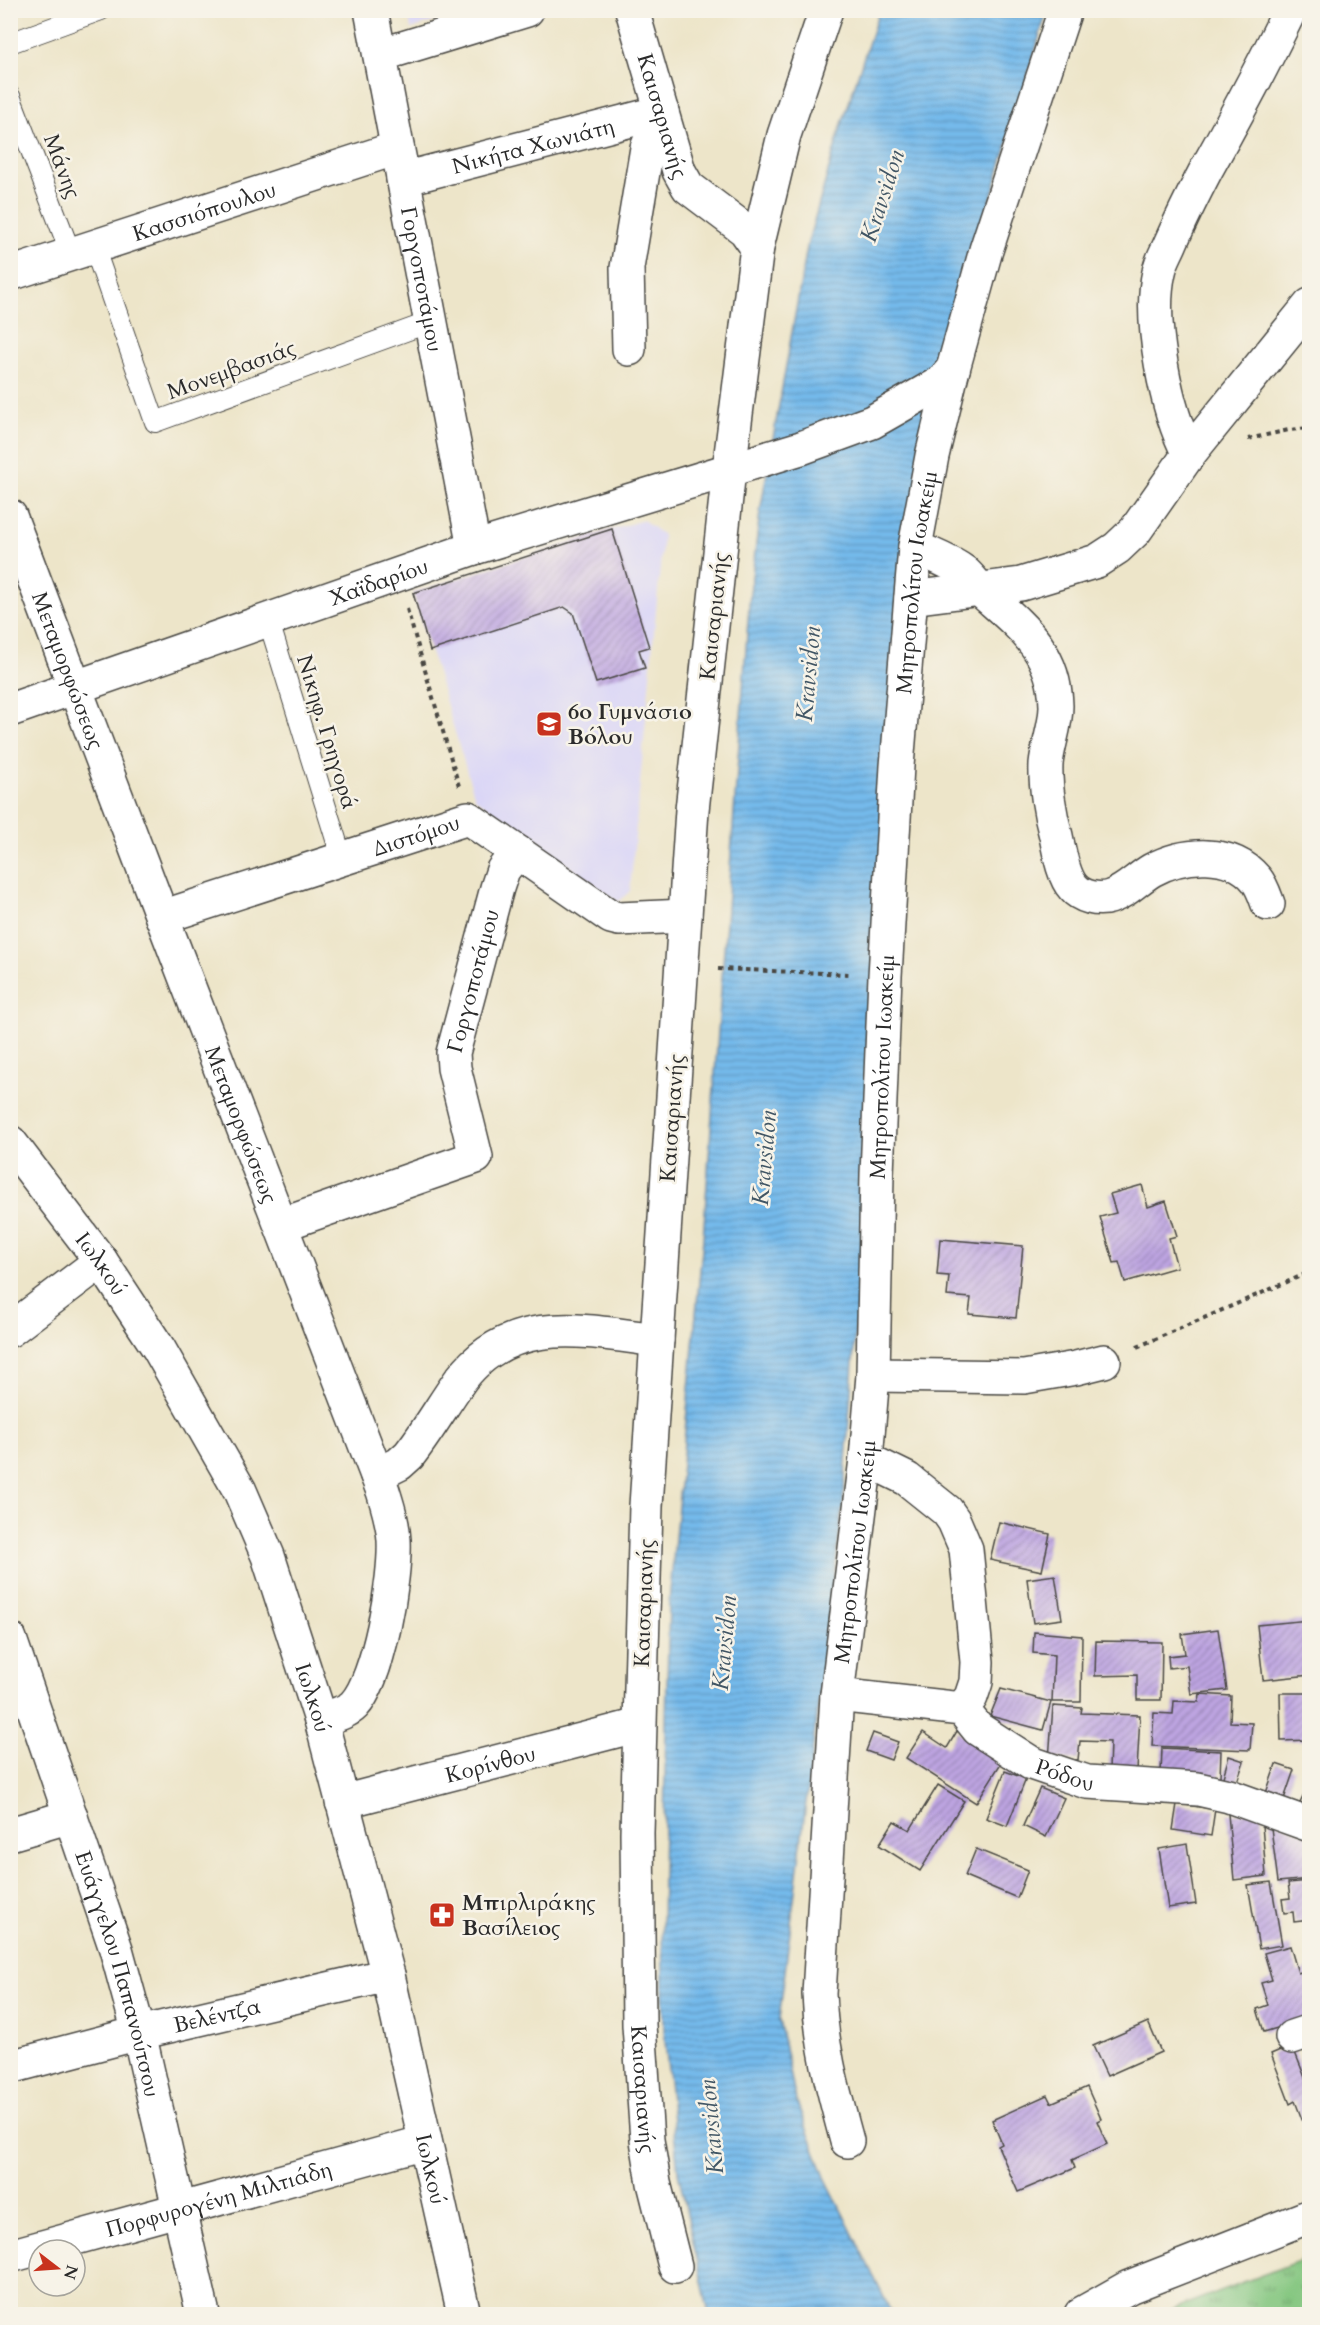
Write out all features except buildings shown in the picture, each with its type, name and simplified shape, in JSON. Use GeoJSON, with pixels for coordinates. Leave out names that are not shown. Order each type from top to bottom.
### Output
{"type":"FeatureCollection","features":[{"type":"Feature","properties":{"kind":"street","name":"Γοργοποτάμου"},"geometry":{"type":"LineString","coordinates":[[371,10],[474,548]]}},
{"type":"Feature","properties":{"kind":"street"},"geometry":{"type":"LineString","coordinates":[[380,55],[528,10]]}},
{"type":"Feature","properties":{"kind":"street","name":"Καισαριανής"},"geometry":{"type":"LineString","coordinates":[[632,10],[679,171],[688,186],[745,230],[757,247],[739,466],[692,810],[646,1506],[639,1725],[637,1941],[642,2079],[647,2140],[654,2183],[675,2266]]}},
{"type":"Feature","properties":{"kind":"street"},"geometry":{"type":"LineString","coordinates":[[757,247],[784,135],[826,10]]}},
{"type":"Feature","properties":{"kind":"street","name":"Μητροπολίτου Ιωακείμ"},"geometry":{"type":"LineString","coordinates":[[847,2140],[828,2072],[821,2032],[819,1994],[837,1695],[866,1459],[873,1375],[877,1174],[885,976],[897,766],[915,547],[947,375],[1065,10]]}},
{"type":"Feature","properties":{"kind":"street"},"geometry":{"type":"LineString","coordinates":[[1189,454],[1182,440],[1170,401],[1158,345],[1155,300],[1159,268],[1187,207],[1263,66],[1290,10]]}},
{"type":"Feature","properties":{"kind":"street"},"geometry":{"type":"LineString","coordinates":[[629,349],[627,268],[647,148],[662,112]]}},
{"type":"Feature","properties":{"kind":"street","name":"Νικήτα Χωνιάτη"},"geometry":{"type":"LineString","coordinates":[[400,164],[662,112]]}},
{"type":"Feature","properties":{"kind":"street","name":"Κασσιόπουλου"},"geometry":{"type":"LineString","coordinates":[[10,274],[83,250],[400,164]]}},
{"type":"Feature","properties":{"kind":"street"},"geometry":{"type":"LineString","coordinates":[[911,597],[1021,584],[1097,561],[1117,548],[1135,531],[1189,454],[1310,305]]}},
{"type":"Feature","properties":{"kind":"street","name":"Χαϊδαρίου"},"geometry":{"type":"LineString","coordinates":[[10,710],[474,548],[801,448],[872,422],[947,375]]}},
{"type":"Feature","properties":{"kind":"street","name":"Μεταμορφώσεως"},"geometry":{"type":"LineString","coordinates":[[14,534],[75,687],[377,1475],[392,1521],[394,1541],[392,1583],[382,1636],[370,1674],[357,1700],[348,1709],[321,1720]]}},
{"type":"Feature","properties":{"kind":"street"},"geometry":{"type":"LineString","coordinates":[[915,547],[963,571],[980,590],[1029,634],[1046,661],[1054,685],[1054,729],[1046,764],[1050,808],[1061,859],[1072,887],[1085,896],[1097,899],[1109,898],[1165,864],[1196,856],[1221,859],[1241,866],[1257,880],[1268,904]]}},
{"type":"Feature","properties":{"kind":"street","name":"Διστόμου"},"geometry":{"type":"LineString","coordinates":[[162,917],[468,818],[611,917],[619,920],[685,916]]}},
{"type":"Feature","properties":{"kind":"street","name":"Γοργοποτάμου"},"geometry":{"type":"LineString","coordinates":[[281,1225],[476,1157],[454,1068],[453,1053],[497,888],[504,870],[518,852]]}},
{"type":"Feature","properties":{"kind":"street","name":"Ιωλκού"},"geometry":{"type":"LineString","coordinates":[[10,1142],[101,1261],[185,1392],[244,1499],[268,1556],[321,1720],[388,1975],[464,2314]]}},
{"type":"Feature","properties":{"kind":"street"},"geometry":{"type":"LineString","coordinates":[[10,1330],[101,1261]]}},
{"type":"Feature","properties":{"kind":"street"},"geometry":{"type":"LineString","coordinates":[[377,1475],[399,1464],[409,1455],[462,1378],[477,1362],[502,1345],[530,1334],[558,1329],[657,1340]]}},
{"type":"Feature","properties":{"kind":"street"},"geometry":{"type":"LineString","coordinates":[[873,1375],[1023,1377],[1104,1361]]}},
{"type":"Feature","properties":{"kind":"street"},"geometry":{"type":"LineString","coordinates":[[837,1695],[962,1709],[971,1697],[976,1682],[977,1662],[966,1549],[954,1521],[947,1511],[907,1479],[866,1459]]}},
{"type":"Feature","properties":{"kind":"street","name":"Ευάγγελου Παπανούτσου"},"geometry":{"type":"LineString","coordinates":[[10,1639],[116,1949],[140,2033],[203,2314]]}},
{"type":"Feature","properties":{"kind":"street","name":"Ρόδου"},"geometry":{"type":"LineString","coordinates":[[962,1709],[978,1729],[1031,1763],[1087,1782],[1198,1789],[1228,1796],[1310,1825]]}},
{"type":"Feature","properties":{"kind":"street","name":"Κορίνθου"},"geometry":{"type":"LineString","coordinates":[[342,1802],[639,1725]]}},
{"type":"Feature","properties":{"kind":"street"},"geometry":{"type":"LineString","coordinates":[[10,1834],[71,1816]]}},
{"type":"Feature","properties":{"kind":"street","name":"Βελέντζα"},"geometry":{"type":"LineString","coordinates":[[10,2067],[140,2033],[388,1975]]}},
{"type":"Feature","properties":{"kind":"street","name":"Πορφυρογένη Μιλτιάδη"},"geometry":{"type":"LineString","coordinates":[[10,2256],[425,2142]]}},
{"type":"Feature","properties":{"kind":"street"},"geometry":{"type":"LineString","coordinates":[[1081,2314],[1129,2287],[1310,2216]]}},
{"type":"Feature","properties":{"kind":"lane"},"geometry":{"type":"LineString","coordinates":[[10,43],[57,18],[102,10]]}},
{"type":"Feature","properties":{"kind":"lane","name":"Μάνης"},"geometry":{"type":"LineString","coordinates":[[10,96],[83,250]]}},
{"type":"Feature","properties":{"kind":"lane","name":"Μονεμβασιάς"},"geometry":{"type":"LineString","coordinates":[[83,250],[155,422],[430,322]]}},
{"type":"Feature","properties":{"kind":"lane","name":"Νικηφ. Γρηγορά"},"geometry":{"type":"LineString","coordinates":[[268,619],[342,859]]}},
{"type":"Feature","properties":{"kind":"path"},"geometry":{"type":"LineString","coordinates":[[397,574],[468,818]]}},
{"type":"Feature","properties":{"kind":"path"},"geometry":{"type":"LineString","coordinates":[[681,967],[885,976]]}},
{"type":"Feature","properties":{"kind":"path"},"geometry":{"type":"LineString","coordinates":[[1104,1361],[1310,1272]]}},
{"type":"Feature","properties":{"kind":"shaded area"},"geometry":{"type":"Polygon","coordinates":[[[408,10],[464,11],[411,29],[408,10]]]}},
{"type":"Feature","properties":{"kind":"shaded area","name":"6ο Γυμνάσιο Βόλου"},"geometry":{"type":"Polygon","coordinates":[[[643,520],[663,535],[630,891],[618,902],[475,798],[413,593],[643,520]]]}},
{"type":"Feature","properties":{"kind":"green space"},"geometry":{"type":"Polygon","coordinates":[[[1309,2257],[1309,2314],[1160,2314],[1309,2257]]]}},
{"type":"Feature","properties":{"kind":"water","name":"Kravsidon"},"geometry":{"type":"Polygon","coordinates":[[[879,11],[1047,11],[939,371],[859,1278],[843,1504],[779,2020],[796,2100],[825,2177],[892,2314],[709,2314],[678,2172],[664,2030],[662,1927],[669,1603],[703,1239],[750,593],[760,512],[808,242],[840,130],[879,11]]]}},
{"type":"Feature","properties":{"kind":"place","name":"6ο Γυμνάσιο Βόλου"},"geometry":{"type":"Point","coordinates":[549,724]}},
{"type":"Feature","properties":{"kind":"place","name":"Μπιρλιράκης Βασίλειος"},"geometry":{"type":"Point","coordinates":[442,1915]}}]}
